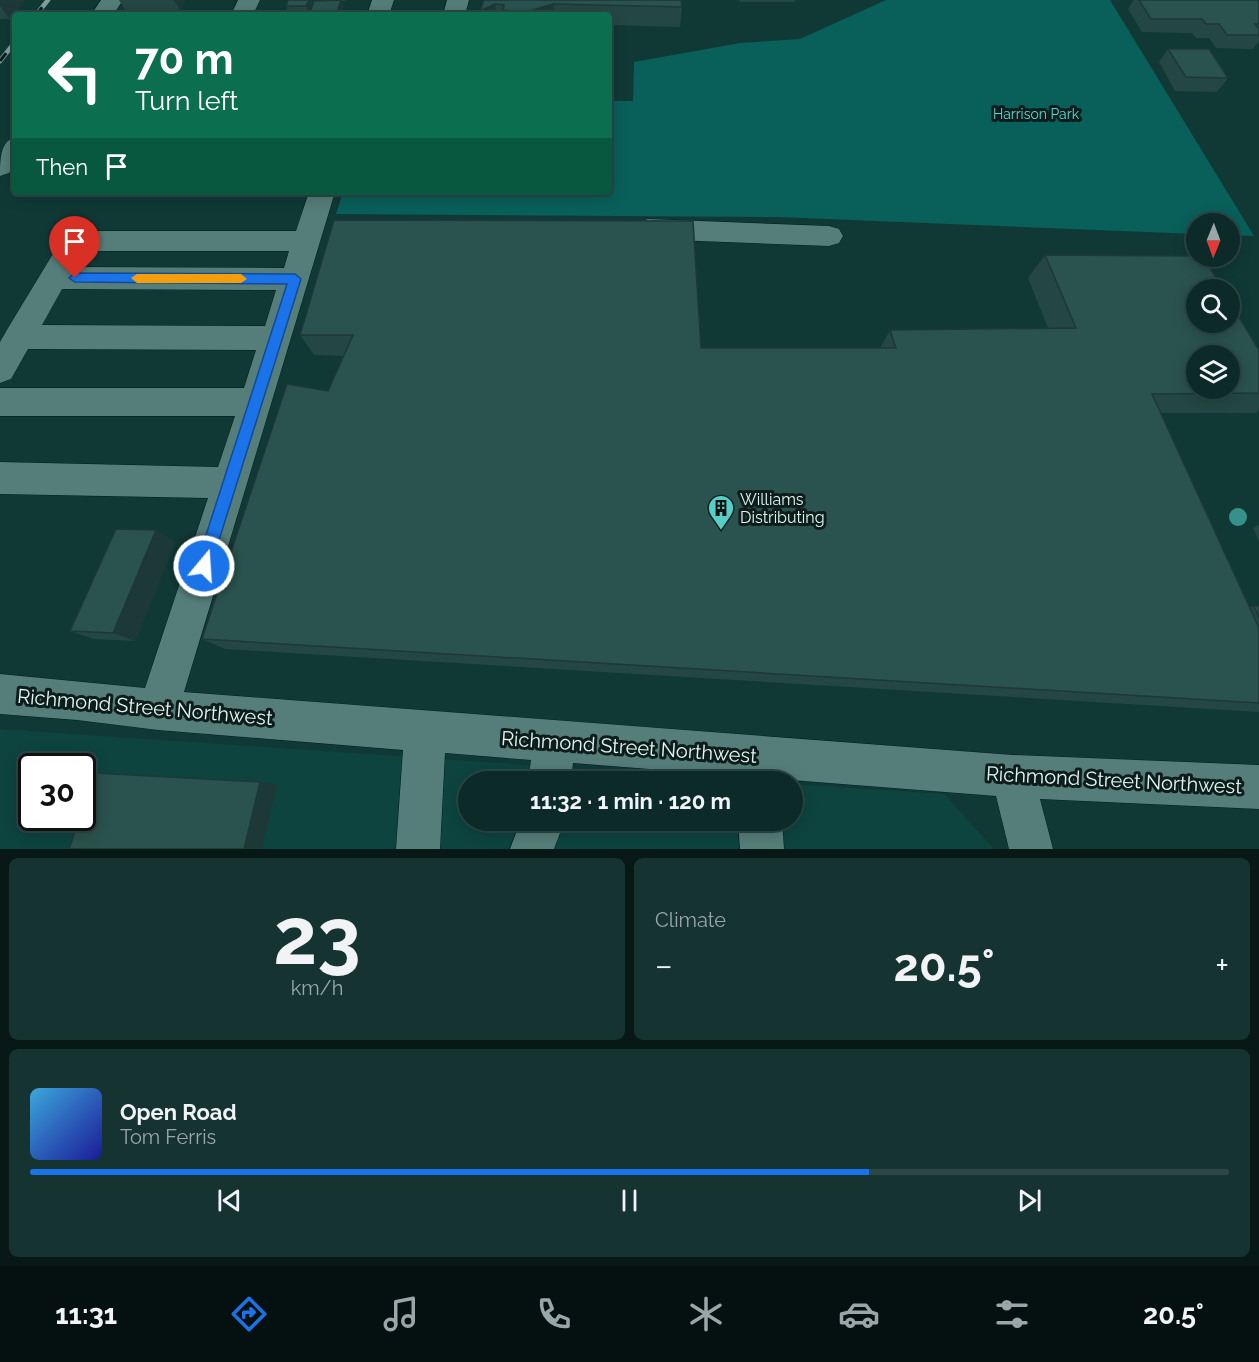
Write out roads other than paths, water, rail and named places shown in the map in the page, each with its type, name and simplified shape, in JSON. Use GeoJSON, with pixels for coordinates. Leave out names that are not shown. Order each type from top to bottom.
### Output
{"type":"FeatureCollection","features":[{"type":"Feature","properties":{"kind":"street"},"geometry":{"type":"LineString","coordinates":[[158,710],[295,279],[319,232],[322,195]]}},
{"type":"Feature","properties":{"kind":"street"},"geometry":{"type":"LineString","coordinates":[[618,229],[829,236]]}},
{"type":"Feature","properties":{"kind":"street"},"geometry":{"type":"LineString","coordinates":[[0,370],[75,241],[319,232]]}},
{"type":"Feature","properties":{"kind":"street"},"geometry":{"type":"LineString","coordinates":[[54,278],[295,279]]}},
{"type":"Feature","properties":{"kind":"street"},"geometry":{"type":"LineString","coordinates":[[19,337],[276,338]]}},
{"type":"Feature","properties":{"kind":"street"},"geometry":{"type":"LineString","coordinates":[[0,402],[256,402]]}},
{"type":"Feature","properties":{"kind":"street"},"geometry":{"type":"LineString","coordinates":[[0,478],[230,483]]}},
{"type":"Feature","properties":{"kind":"street","name":"Richmond Street Northwest"},"geometry":{"type":"LineString","coordinates":[[0,694],[77,699],[158,710],[555,741],[757,769],[1013,776],[1259,787]]}},
{"type":"Feature","properties":{"kind":"street"},"geometry":{"type":"LineString","coordinates":[[418,849],[425,731]]}},
{"type":"Feature","properties":{"kind":"street"},"geometry":{"type":"LineString","coordinates":[[551,771],[555,741]]}},
{"type":"Feature","properties":{"kind":"street"},"geometry":{"type":"LineString","coordinates":[[1013,776],[1031,849]]}},
{"type":"Feature","properties":{"kind":"street"},"geometry":{"type":"LineString","coordinates":[[532,849],[539,831]]}},
{"type":"Feature","properties":{"kind":"street"},"geometry":{"type":"LineString","coordinates":[[761,831],[762,849]]}},
{"type":"Feature","properties":{"kind":"railway"},"geometry":{"type":"LineString","coordinates":[[38,12],[48,0]]}},
{"type":"Feature","properties":{"kind":"railway"},"geometry":{"type":"LineString","coordinates":[[0,61],[12,46]]}},
{"type":"Feature","properties":{"kind":"place","name":"Williams Distributing"},"geometry":{"type":"Point","coordinates":[721,531]}},
{"type":"Feature","properties":{"kind":"park label","name":"Harrison Park"},"geometry":{"type":"Point","coordinates":[1036,114]}}]}
